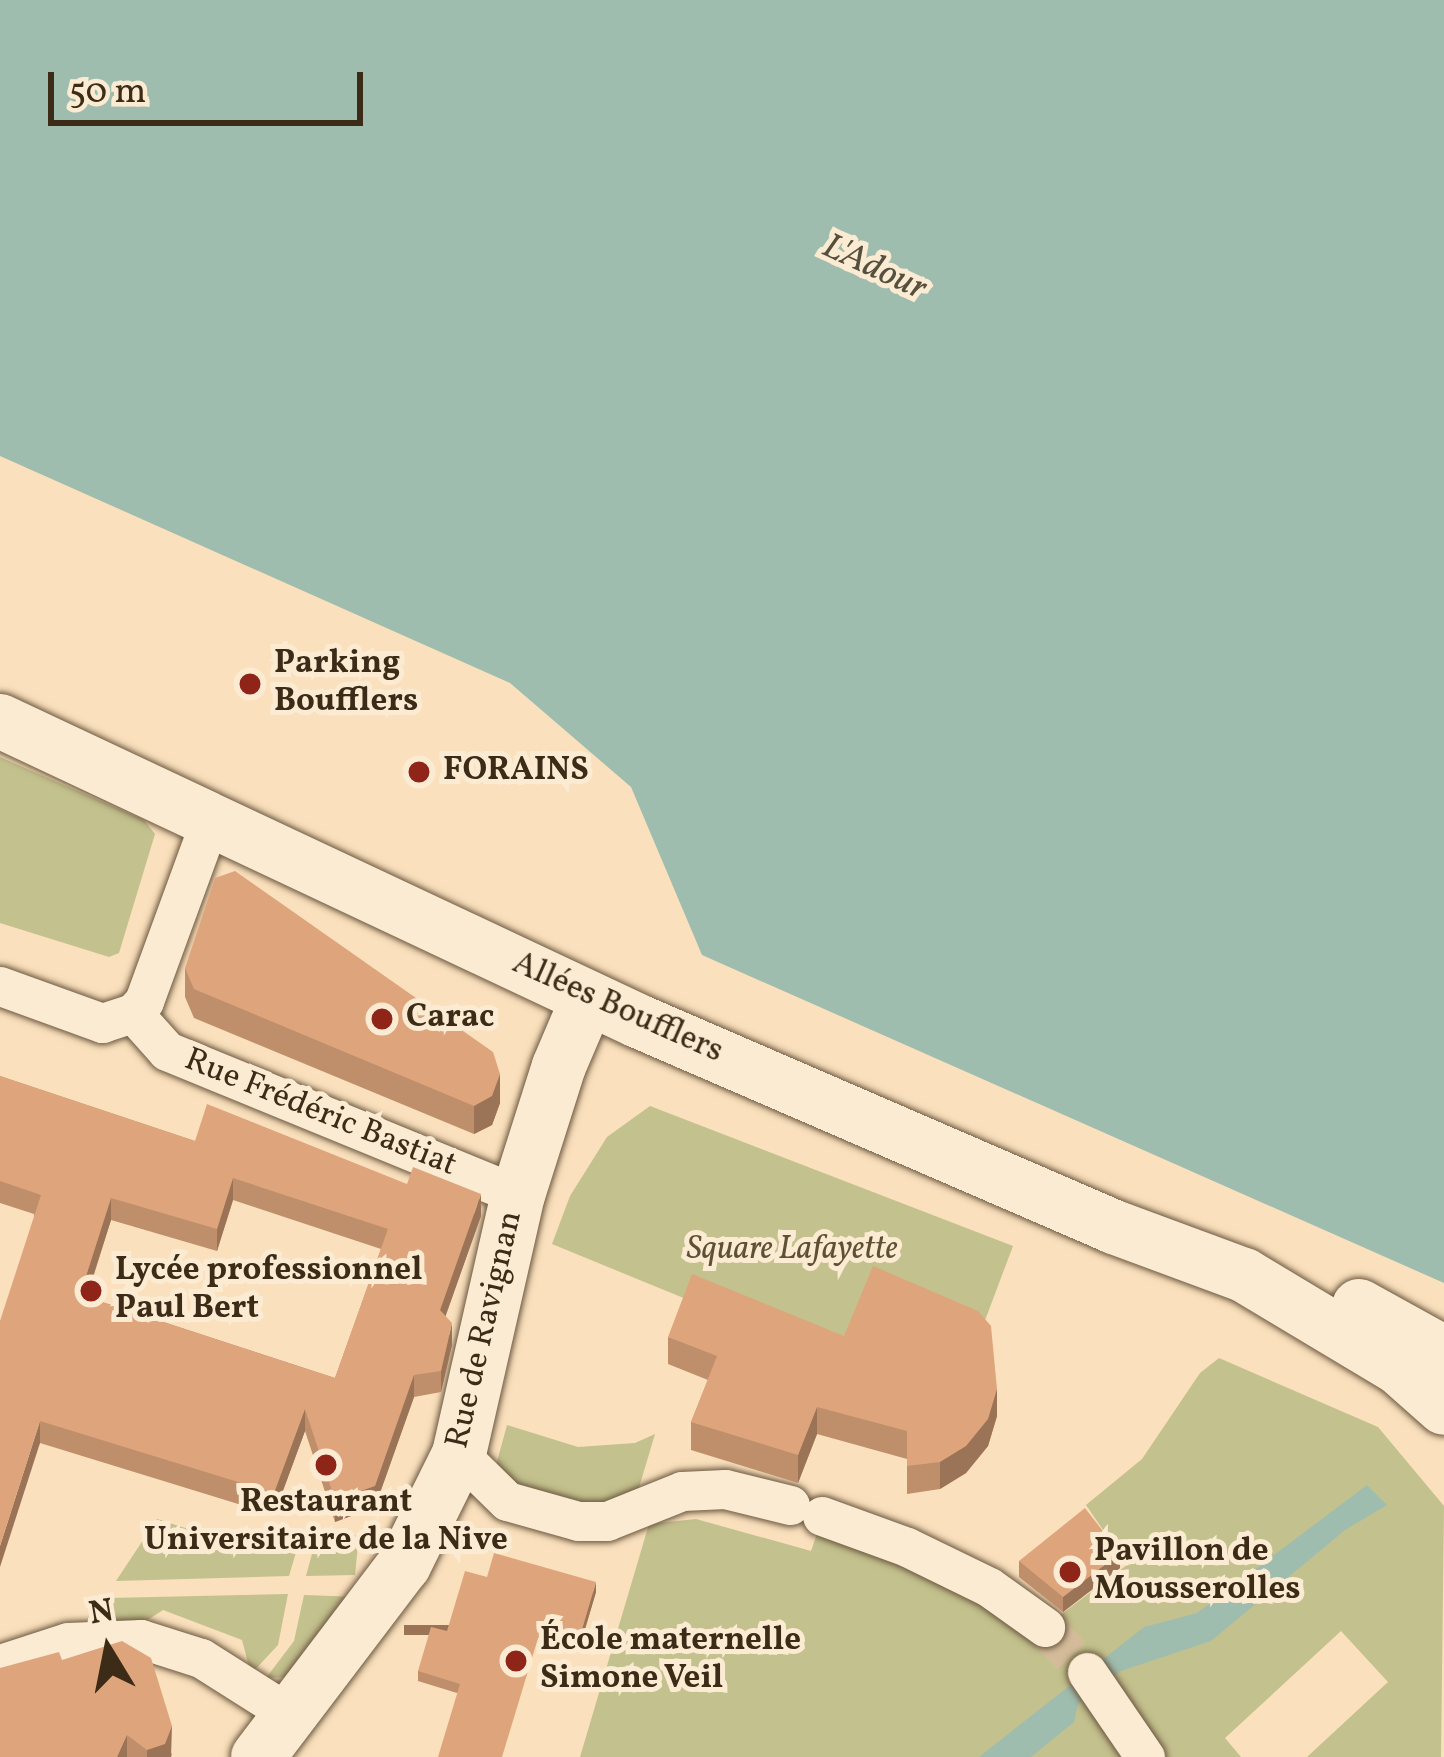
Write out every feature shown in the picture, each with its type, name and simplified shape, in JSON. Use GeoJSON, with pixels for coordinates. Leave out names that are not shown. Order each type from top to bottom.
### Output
{"type":"FeatureCollection","features":[{"type":"Feature","properties":{"kind":"main road","name":"Allées Boufflers"},"geometry":{"type":"LineString","coordinates":[[0,721],[588,998],[1114,1227],[1244,1275],[1399,1368],[1444,1408]]}},
{"type":"Feature","properties":{"kind":"main road","name":"Rue de Ravignan"},"geometry":{"type":"LineString","coordinates":[[258,1757],[404,1565],[459,1454],[518,1195],[559,1066],[588,998]]}},
{"type":"Feature","properties":{"kind":"main road","name":"Allées Boufflers"},"geometry":{"type":"LineString","coordinates":[[1244,1275],[1280,1273],[1369,1310],[1444,1353]]}},
{"type":"Feature","properties":{"kind":"street"},"geometry":{"type":"LineString","coordinates":[[0,986],[103,1023],[133,1013],[144,1001],[210,820]]}},
{"type":"Feature","properties":{"kind":"street","name":"Rue Frédéric Bastiat"},"geometry":{"type":"LineString","coordinates":[[133,1013],[167,1051],[518,1195]]}},
{"type":"Feature","properties":{"kind":"street"},"geometry":{"type":"LineString","coordinates":[[459,1454],[507,1501],[578,1521],[608,1521],[682,1491],[725,1489],[806,1511],[907,1547],[989,1587],[1045,1627]]}},
{"type":"Feature","properties":{"kind":"street"},"geometry":{"type":"LineString","coordinates":[[0,1664],[20,1652],[68,1642],[141,1639],[201,1658],[291,1715]]}},
{"type":"Feature","properties":{"kind":"street"},"geometry":{"type":"LineString","coordinates":[[1094,1681],[1145,1757]]}},
{"type":"Feature","properties":{"kind":"green space"},"geometry":{"type":"Polygon","coordinates":[[[0,757],[144,820],[155,834],[119,953],[109,957],[0,923],[0,757]]]}},
{"type":"Feature","properties":{"kind":"green space","name":"Square Lafayette"},"geometry":{"type":"Polygon","coordinates":[[[650,1106],[1013,1246],[978,1339],[844,1364],[552,1244],[570,1196],[607,1137],[650,1106]]]}},
{"type":"Feature","properties":{"kind":"green space"},"geometry":{"type":"Polygon","coordinates":[[[1219,1358],[1378,1427],[1444,1506],[1441,1757],[1307,1757],[1388,1682],[1341,1631],[1225,1738],[1241,1757],[580,1757],[649,1524],[696,1519],[811,1551],[821,1522],[1036,1633],[1127,1565],[1086,1505],[1142,1459],[1200,1373],[1219,1358]]]}},
{"type":"Feature","properties":{"kind":"green space"},"geometry":{"type":"Polygon","coordinates":[[[507,1425],[578,1447],[635,1443],[655,1434],[638,1491],[621,1502],[567,1510],[511,1491],[495,1469],[507,1425]]]}},
{"type":"Feature","properties":{"kind":"green space"},"geometry":{"type":"Polygon","coordinates":[[[157,1519],[263,1553],[299,1542],[289,1576],[116,1581],[157,1519]]]}},
{"type":"Feature","properties":{"kind":"green space"},"geometry":{"type":"Polygon","coordinates":[[[359,1535],[355,1575],[306,1576],[316,1539],[359,1535]]]}},
{"type":"Feature","properties":{"kind":"green space"},"geometry":{"type":"Polygon","coordinates":[[[288,1594],[278,1645],[251,1674],[242,1640],[163,1610],[140,1625],[87,1626],[108,1598],[288,1594]]]}},
{"type":"Feature","properties":{"kind":"green space"},"geometry":{"type":"Polygon","coordinates":[[[304,1595],[359,1597],[291,1677],[266,1678],[294,1641],[304,1595]]]}},
{"type":"Feature","properties":{"kind":"water","name":"L'Adour"},"geometry":{"type":"Polygon","coordinates":[[[0,0],[1444,0],[1444,1283],[702,955],[631,787],[510,683],[0,456],[0,0]]]}},
{"type":"Feature","properties":{"kind":"water"},"geometry":{"type":"Polygon","coordinates":[[[1367,1485],[1387,1505],[1345,1530],[1211,1641],[1121,1671],[1078,1704],[1074,1722],[1031,1757],[979,1757],[1144,1627],[1197,1613],[1367,1485]]]}},
{"type":"Feature","properties":{"kind":"building"},"geometry":{"type":"Polygon","coordinates":[[[235,871],[493,1052],[500,1074],[492,1096],[474,1106],[194,989],[185,968],[215,878],[235,871]]]}},
{"type":"Feature","properties":{"kind":"building"},"geometry":{"type":"Polygon","coordinates":[[[0,1076],[195,1141],[207,1104],[407,1184],[413,1167],[481,1194],[440,1310],[452,1323],[441,1371],[414,1375],[375,1486],[335,1500],[305,1409],[274,1493],[40,1421],[0,1546],[0,1321],[41,1195],[0,1181],[0,1076]],[[233,1178],[217,1229],[111,1198],[80,1295],[335,1378],[388,1229],[233,1178]]]}},
{"type":"Feature","properties":{"kind":"building"},"geometry":{"type":"Polygon","coordinates":[[[873,1266],[978,1311],[991,1326],[997,1389],[988,1419],[966,1446],[940,1462],[907,1466],[907,1431],[817,1407],[798,1455],[691,1422],[717,1356],[668,1337],[692,1274],[844,1336],[873,1266]]]}},
{"type":"Feature","properties":{"kind":"building","name":"Pavillon de Mousserolles"},"geometry":{"type":"Polygon","coordinates":[[[1085,1508],[1120,1553],[1063,1597],[1019,1561],[1085,1508]]]}},
{"type":"Feature","properties":{"kind":"building"},"geometry":{"type":"Polygon","coordinates":[[[494,1553],[596,1582],[580,1636],[542,1625],[502,1757],[438,1757],[460,1684],[418,1671],[431,1627],[447,1631],[465,1571],[487,1577],[494,1553]]]}},
{"type":"Feature","properties":{"kind":"building"},"geometry":{"type":"Polygon","coordinates":[[[122,1641],[151,1658],[172,1726],[165,1744],[147,1750],[127,1735],[117,1757],[0,1757],[0,1668],[59,1652],[62,1660],[122,1641]]]}},
{"type":"Feature","properties":{"kind":"tunnel"},"geometry":{"type":"LineString","coordinates":[[1045,1627],[1087,1672]]}},
{"type":"Feature","properties":{"kind":"place","name":"Parking Boufflers"},"geometry":{"type":"Point","coordinates":[250,684]}},
{"type":"Feature","properties":{"kind":"place","name":"FORAINS"},"geometry":{"type":"Point","coordinates":[419,772]}},
{"type":"Feature","properties":{"kind":"place","name":"Carac"},"geometry":{"type":"Point","coordinates":[382,1019]}},
{"type":"Feature","properties":{"kind":"place","name":"Lycée professionnel Paul Bert"},"geometry":{"type":"Point","coordinates":[91,1291]}},
{"type":"Feature","properties":{"kind":"place","name":"Restaurant Universitaire de la Nive"},"geometry":{"type":"Point","coordinates":[326,1465]}},
{"type":"Feature","properties":{"kind":"place","name":"Pavillon de Mousserolles"},"geometry":{"type":"Point","coordinates":[1070,1572]}},
{"type":"Feature","properties":{"kind":"place","name":"École maternelle Simone Veil"},"geometry":{"type":"Point","coordinates":[516,1661]}}]}
